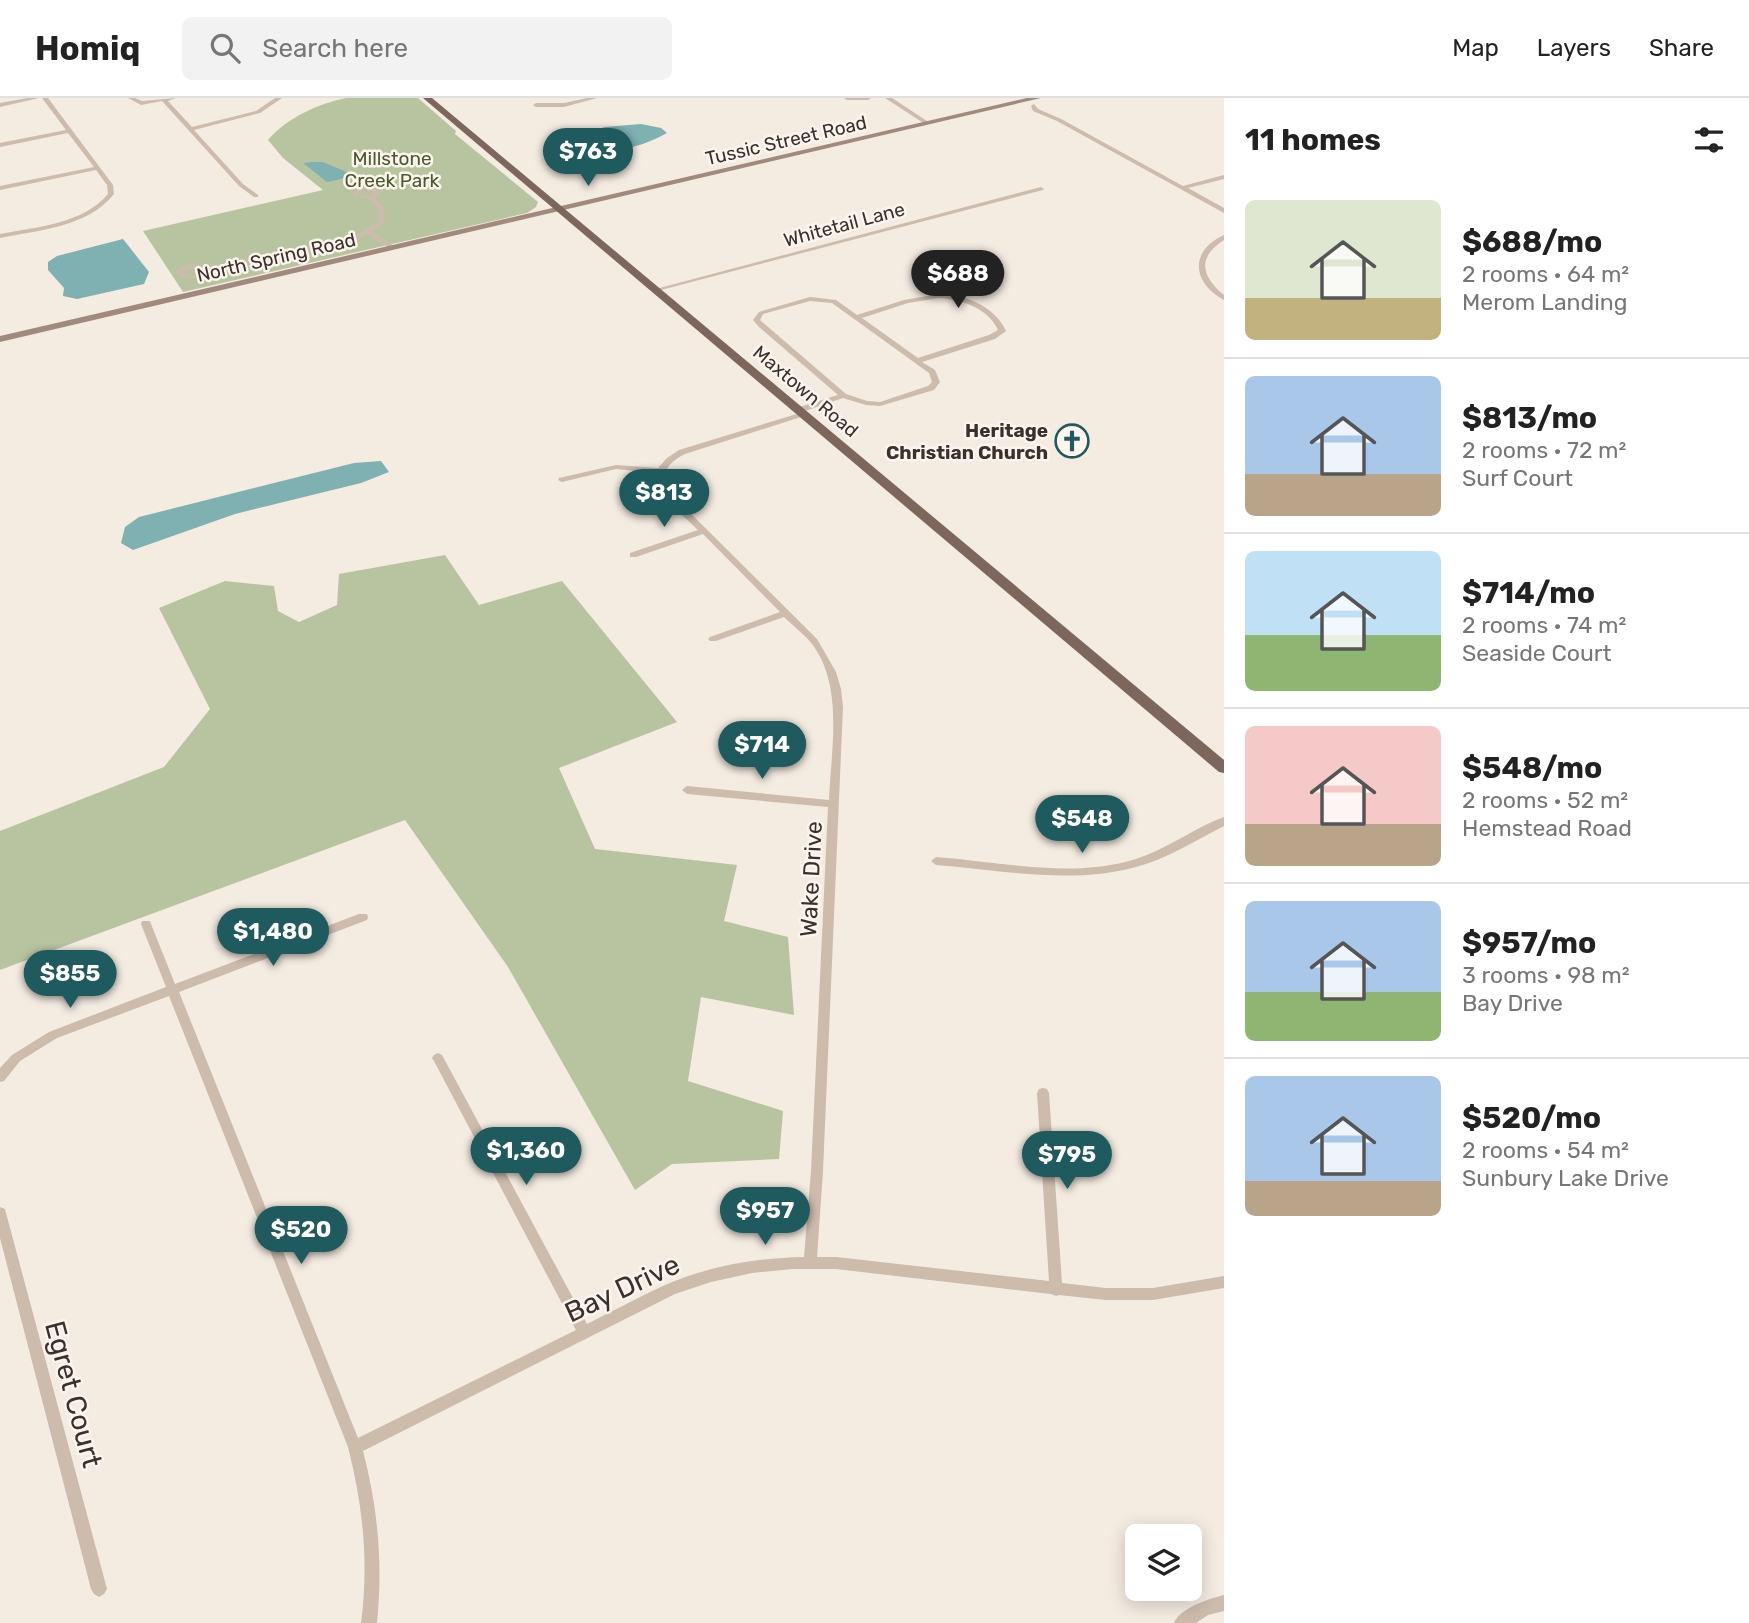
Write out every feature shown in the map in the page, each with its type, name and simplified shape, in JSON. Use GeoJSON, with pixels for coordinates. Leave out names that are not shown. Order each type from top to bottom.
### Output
{"type":"FeatureCollection","features":[{"type":"Feature","properties":{"kind":"main road","name":"Maxtown Road"},"geometry":{"type":"LineString","coordinates":[[427,98],[1224,768]]}},
{"type":"Feature","properties":{"kind":"main road","name":"Tussic Street Road"},"geometry":{"type":"LineString","coordinates":[[559,210],[1026,101],[1036,102]]}},
{"type":"Feature","properties":{"kind":"main road","name":"North Spring Road"},"geometry":{"type":"LineString","coordinates":[[1,335],[559,210]]}},
{"type":"Feature","properties":{"kind":"street"},"geometry":{"type":"LineString","coordinates":[[0,105],[36,98]]}},
{"type":"Feature","properties":{"kind":"street"},"geometry":{"type":"LineString","coordinates":[[0,236],[67,221],[100,207],[108,199],[111,190],[45,98]]}},
{"type":"Feature","properties":{"kind":"street"},"geometry":{"type":"LineString","coordinates":[[131,98],[141,103],[173,98]]}},
{"type":"Feature","properties":{"kind":"street"},"geometry":{"type":"LineString","coordinates":[[190,129],[258,112],[279,98]]}},
{"type":"Feature","properties":{"kind":"street"},"geometry":{"type":"LineString","coordinates":[[536,105],[564,105],[594,98]]}},
{"type":"Feature","properties":{"kind":"street"},"geometry":{"type":"LineString","coordinates":[[847,98],[868,98]]}},
{"type":"Feature","properties":{"kind":"street"},"geometry":{"type":"LineString","coordinates":[[888,98],[927,124]]}},
{"type":"Feature","properties":{"kind":"street"},"geometry":{"type":"LineString","coordinates":[[164,100],[241,185],[256,196]]}},
{"type":"Feature","properties":{"kind":"street"},"geometry":{"type":"LineString","coordinates":[[1036,102],[1035,110],[1059,120],[1224,211]]}},
{"type":"Feature","properties":{"kind":"street"},"geometry":{"type":"LineString","coordinates":[[0,145],[70,131]]}},
{"type":"Feature","properties":{"kind":"street"},"geometry":{"type":"LineString","coordinates":[[0,188],[97,168]]}},
{"type":"Feature","properties":{"kind":"street"},"geometry":{"type":"LineString","coordinates":[[1182,188],[1224,177]]}},
{"type":"Feature","properties":{"kind":"street","name":"Whitetail Lane"},"geometry":{"type":"LineString","coordinates":[[655,290],[1041,189]]}},
{"type":"Feature","properties":{"kind":"street"},"geometry":{"type":"LineString","coordinates":[[204,270],[330,244],[368,232],[382,222],[380,206],[370,197]]}},
{"type":"Feature","properties":{"kind":"street"},"geometry":{"type":"LineString","coordinates":[[368,232],[393,248]]}},
{"type":"Feature","properties":{"kind":"street"},"geometry":{"type":"LineString","coordinates":[[1224,237],[1208,248],[1201,261],[1201,268],[1211,286],[1224,298]]}},
{"type":"Feature","properties":{"kind":"street"},"geometry":{"type":"LineString","coordinates":[[857,317],[934,295],[948,294],[976,304],[1000,323],[1002,331],[992,337],[917,361]]}},
{"type":"Feature","properties":{"kind":"street"},"geometry":{"type":"LineString","coordinates":[[810,299],[834,300],[917,361],[932,372],[936,382],[931,388],[880,404],[866,403],[843,396],[756,320],[761,313],[810,299]]}},
{"type":"Feature","properties":{"kind":"street"},"geometry":{"type":"LineString","coordinates":[[562,480],[616,467],[660,471],[668,460],[682,452],[801,413],[843,396]]}},
{"type":"Feature","properties":{"kind":"street","name":"Wake Drive"},"geometry":{"type":"LineString","coordinates":[[660,471],[659,478],[665,492],[814,641],[824,655],[835,680],[838,707],[834,804],[817,1171],[810,1262]]}},
{"type":"Feature","properties":{"kind":"street"},"geometry":{"type":"LineString","coordinates":[[633,555],[704,531]]}},
{"type":"Feature","properties":{"kind":"street"},"geometry":{"type":"LineString","coordinates":[[713,639],[786,613]]}},
{"type":"Feature","properties":{"kind":"street"},"geometry":{"type":"LineString","coordinates":[[687,790],[834,804]]}},
{"type":"Feature","properties":{"kind":"street"},"geometry":{"type":"LineString","coordinates":[[936,861],[1036,870],[1099,870],[1145,859],[1224,821]]}},
{"type":"Feature","properties":{"kind":"street"},"geometry":{"type":"LineString","coordinates":[[0,1076],[16,1058],[53,1035],[363,917]]}},
{"type":"Feature","properties":{"kind":"street"},"geometry":{"type":"LineString","coordinates":[[145,924],[355,1447],[366,1487],[373,1530],[374,1585],[369,1623]]}},
{"type":"Feature","properties":{"kind":"street"},"geometry":{"type":"LineString","coordinates":[[438,1058],[584,1332]]}},
{"type":"Feature","properties":{"kind":"street"},"geometry":{"type":"LineString","coordinates":[[1043,1093],[1056,1290]]}},
{"type":"Feature","properties":{"kind":"street","name":"Egret Court"},"geometry":{"type":"LineString","coordinates":[[0,1213],[99,1589]]}},
{"type":"Feature","properties":{"kind":"street","name":"Bay Drive"},"geometry":{"type":"LineString","coordinates":[[355,1447],[671,1289],[751,1266],[810,1262],[1106,1294],[1153,1294],[1224,1282]]}},
{"type":"Feature","properties":{"kind":"street"},"geometry":{"type":"LineString","coordinates":[[1182,1623],[1205,1608],[1224,1603]]}},
{"type":"Feature","properties":{"kind":"green space","name":"Millstone Creek Park"},"geometry":{"type":"Polygon","coordinates":[[[346,98],[418,98],[456,131],[455,134],[538,202],[536,207],[527,213],[183,292],[143,231],[323,190],[283,158],[268,140],[304,113],[346,98]]]}},
{"type":"Feature","properties":{"kind":"green space"},"geometry":{"type":"Polygon","coordinates":[[[445,555],[479,605],[562,581],[677,722],[559,768],[595,849],[737,865],[724,921],[788,937],[794,1015],[701,997],[688,1081],[783,1111],[779,1159],[672,1164],[635,1190],[508,967],[405,820],[0,970],[0,831],[164,767],[210,709],[159,608],[225,581],[274,586],[278,611],[299,622],[337,605],[339,574],[445,555]]]}},
{"type":"Feature","properties":{"kind":"water"},"geometry":{"type":"Polygon","coordinates":[[[641,124],[661,128],[667,133],[646,143],[622,149],[600,147],[582,134],[605,127],[641,124]]]}},
{"type":"Feature","properties":{"kind":"water"},"geometry":{"type":"Polygon","coordinates":[[[323,162],[356,176],[327,182],[303,163],[323,162]]]}},
{"type":"Feature","properties":{"kind":"water"},"geometry":{"type":"Polygon","coordinates":[[[123,239],[149,272],[144,284],[77,299],[63,296],[64,288],[48,270],[48,262],[57,256],[123,239]]]}},
{"type":"Feature","properties":{"kind":"water"},"geometry":{"type":"Polygon","coordinates":[[[381,461],[389,472],[361,483],[235,514],[133,550],[121,543],[125,527],[139,517],[354,463],[381,461]]]}},
{"type":"Feature","properties":{"kind":"place","name":"Heritage Christian Church"},"geometry":{"type":"Point","coordinates":[1072,441]}}]}
